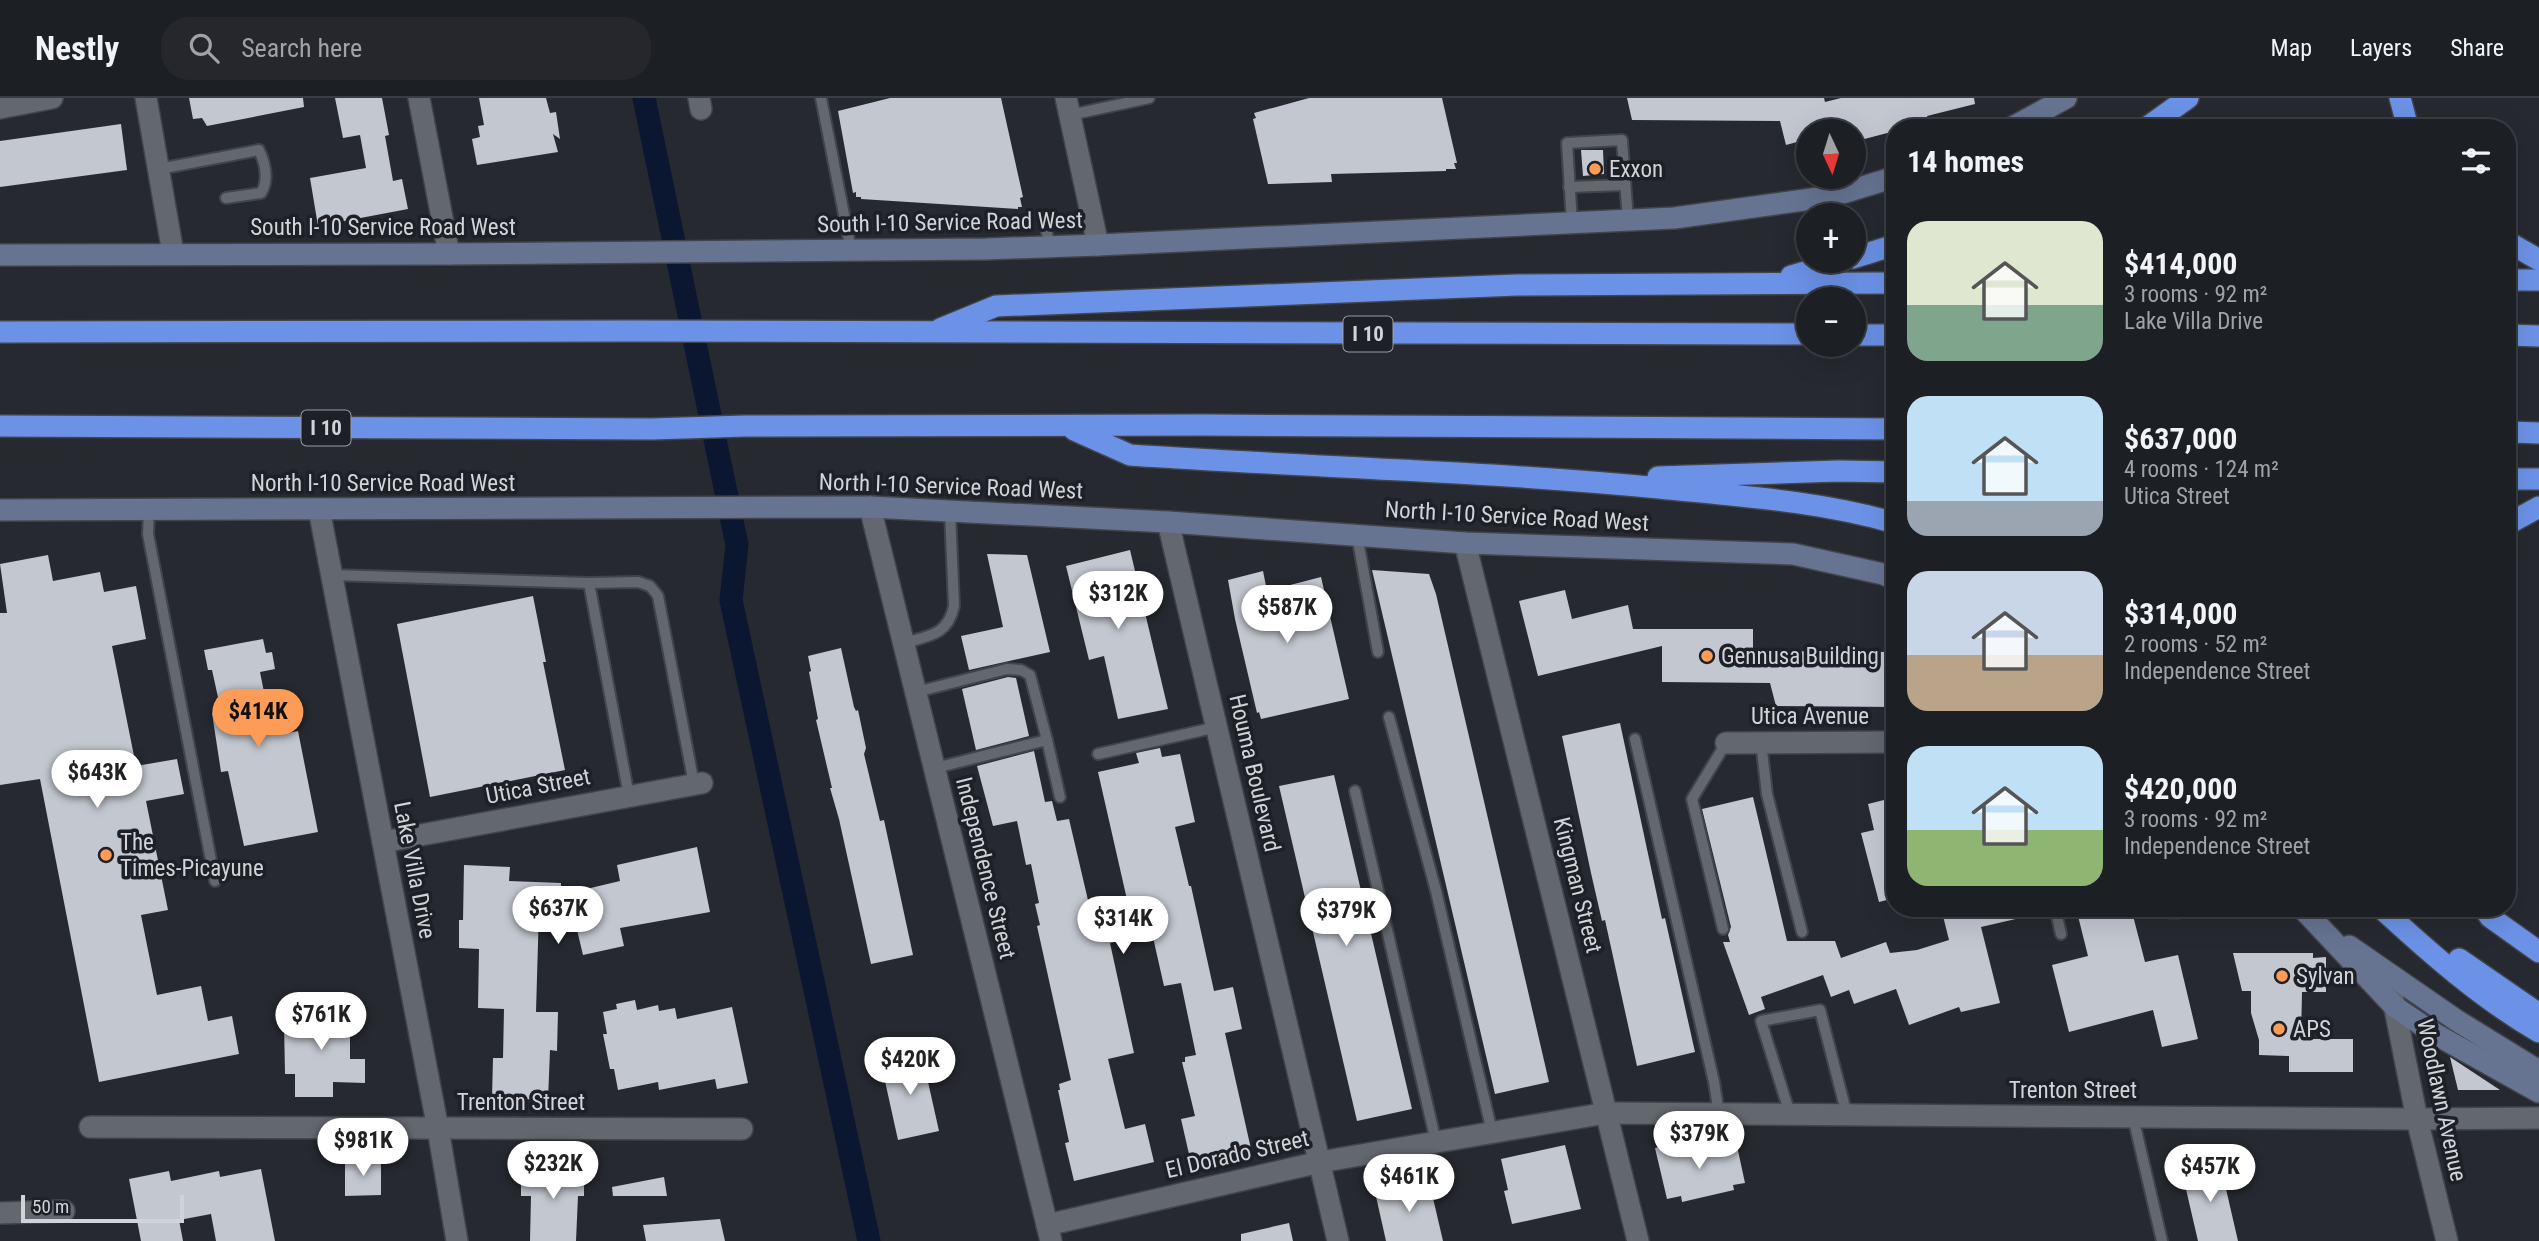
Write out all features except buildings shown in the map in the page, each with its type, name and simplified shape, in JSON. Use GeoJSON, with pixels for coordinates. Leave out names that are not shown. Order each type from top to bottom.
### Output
{"type":"FeatureCollection","features":[{"type":"Feature","properties":{"kind":"highway"},"geometry":{"type":"LineString","coordinates":[[2159,119],[2188,98]]}},
{"type":"Feature","properties":{"kind":"highway"},"geometry":{"type":"LineString","coordinates":[[2400,98],[2406,119]]}},
{"type":"Feature","properties":{"kind":"highway"},"geometry":{"type":"LineString","coordinates":[[2516,247],[2539,260]]}},
{"type":"Feature","properties":{"kind":"highway"},"geometry":{"type":"LineString","coordinates":[[1866,254],[1886,248]]}},
{"type":"Feature","properties":{"kind":"highway"},"geometry":{"type":"LineString","coordinates":[[1768,283],[1802,273]]}},
{"type":"Feature","properties":{"kind":"highway"},"geometry":{"type":"LineString","coordinates":[[2516,280],[2539,280]]}},
{"type":"Feature","properties":{"kind":"highway"},"geometry":{"type":"LineString","coordinates":[[929,333],[996,306],[1517,285],[1886,283]]}},
{"type":"Feature","properties":{"kind":"highway","name":"I 10"},"geometry":{"type":"LineString","coordinates":[[0,332],[1796,334]]}},
{"type":"Feature","properties":{"kind":"highway"},"geometry":{"type":"LineString","coordinates":[[1866,334],[1886,335]]}},
{"type":"Feature","properties":{"kind":"highway"},"geometry":{"type":"LineString","coordinates":[[2516,335],[2539,335]]}},
{"type":"Feature","properties":{"kind":"highway","name":"I 10"},"geometry":{"type":"LineString","coordinates":[[0,426],[1886,429]]}},
{"type":"Feature","properties":{"kind":"highway"},"geometry":{"type":"LineString","coordinates":[[1065,426],[1130,455],[1583,481],[1760,498],[1886,521]]}},
{"type":"Feature","properties":{"kind":"highway"},"geometry":{"type":"LineString","coordinates":[[2516,432],[2539,433]]}},
{"type":"Feature","properties":{"kind":"highway"},"geometry":{"type":"LineString","coordinates":[[1583,481],[1838,471],[1886,472]]}},
{"type":"Feature","properties":{"kind":"highway"},"geometry":{"type":"LineString","coordinates":[[2516,479],[2539,479]]}},
{"type":"Feature","properties":{"kind":"highway"},"geometry":{"type":"LineString","coordinates":[[2516,519],[2539,506]]}},
{"type":"Feature","properties":{"kind":"highway"},"geometry":{"type":"LineString","coordinates":[[2391,917],[2440,962],[2510,1015],[2539,1032]]}},
{"type":"Feature","properties":{"kind":"highway"},"geometry":{"type":"LineString","coordinates":[[2409,917],[2443,947],[2539,1014]]}},
{"type":"Feature","properties":{"kind":"highway"},"geometry":{"type":"LineString","coordinates":[[2490,917],[2539,952]]}},
{"type":"Feature","properties":{"kind":"street"},"geometry":{"type":"LineString","coordinates":[[0,108],[52,98]]}},
{"type":"Feature","properties":{"kind":"street"},"geometry":{"type":"LineString","coordinates":[[146,98],[173,253]]}},
{"type":"Feature","properties":{"kind":"street"},"geometry":{"type":"LineString","coordinates":[[419,98],[449,254]]}},
{"type":"Feature","properties":{"kind":"street"},"geometry":{"type":"LineString","coordinates":[[2028,119],[2066,98]]}},
{"type":"Feature","properties":{"kind":"street"},"geometry":{"type":"LineString","coordinates":[[1068,107],[1098,245]]}},
{"type":"Feature","properties":{"kind":"street","name":"South I-10 Service Road West"},"geometry":{"type":"LineString","coordinates":[[0,255],[449,254],[1049,247],[1674,218],[1833,197],[1886,180]]}},
{"type":"Feature","properties":{"kind":"street","name":"North I-10 Service Road West"},"geometry":{"type":"LineString","coordinates":[[0,510],[870,507],[1167,522],[1465,542],[1793,554],[1886,575]]}},
{"type":"Feature","properties":{"kind":"street","name":"Independence Street"},"geometry":{"type":"LineString","coordinates":[[870,507],[1049,1233]]}},
{"type":"Feature","properties":{"kind":"street","name":"Lake Villa Drive"},"geometry":{"type":"LineString","coordinates":[[319,509],[457,1241]]}},
{"type":"Feature","properties":{"kind":"street","name":"Houma Boulevard"},"geometry":{"type":"LineString","coordinates":[[1167,522],[1338,1241]]}},
{"type":"Feature","properties":{"kind":"street","name":"Kingman Street"},"geometry":{"type":"LineString","coordinates":[[1465,542],[1638,1241]]}},
{"type":"Feature","properties":{"kind":"street","name":"Utica Avenue"},"geometry":{"type":"LineString","coordinates":[[1726,743],[1886,742]]}},
{"type":"Feature","properties":{"kind":"street","name":"Utica Street"},"geometry":{"type":"LineString","coordinates":[[383,842],[698,783]]}},
{"type":"Feature","properties":{"kind":"street"},"geometry":{"type":"LineString","coordinates":[[2311,917],[2395,1007],[2435,1034],[2539,1092]]}},
{"type":"Feature","properties":{"kind":"street"},"geometry":{"type":"LineString","coordinates":[[2321,928],[2456,1020],[2539,1071]]}},
{"type":"Feature","properties":{"kind":"street","name":"Woodlawn Avenue"},"geometry":{"type":"LineString","coordinates":[[2386,971],[2417,1119],[2447,1241]]}},
{"type":"Feature","properties":{"kind":"street","name":"Trenton Street"},"geometry":{"type":"LineString","coordinates":[[1606,1113],[2539,1118]]}},
{"type":"Feature","properties":{"kind":"street","name":"El Dorado Street"},"geometry":{"type":"LineString","coordinates":[[1049,1233],[1320,1162],[1606,1113]]}},
{"type":"Feature","properties":{"kind":"street","name":"Trenton Street"},"geometry":{"type":"LineString","coordinates":[[90,1128],[742,1129]]}},
{"type":"Feature","properties":{"kind":"street"},"geometry":{"type":"LineString","coordinates":[[0,1213],[64,1211]]}},
{"type":"Feature","properties":{"kind":"lane"},"geometry":{"type":"LineString","coordinates":[[821,98],[850,250]]}},
{"type":"Feature","properties":{"kind":"lane"},"geometry":{"type":"LineString","coordinates":[[1068,107],[1149,98]]}},
{"type":"Feature","properties":{"kind":"lane"},"geometry":{"type":"LineString","coordinates":[[1572,223],[1567,143],[1622,140],[1628,220]]}},
{"type":"Feature","properties":{"kind":"lane"},"geometry":{"type":"LineString","coordinates":[[159,169],[259,150],[267,184],[261,193],[226,198]]}},
{"type":"Feature","properties":{"kind":"lane"},"geometry":{"type":"LineString","coordinates":[[1570,187],[1625,185]]}},
{"type":"Feature","properties":{"kind":"lane"},"geometry":{"type":"LineString","coordinates":[[1044,220],[1049,247]]}},
{"type":"Feature","properties":{"kind":"lane"},"geometry":{"type":"LineString","coordinates":[[149,510],[148,534],[215,881]]}},
{"type":"Feature","properties":{"kind":"lane"},"geometry":{"type":"LineString","coordinates":[[904,643],[944,629],[951,618],[954,606],[950,511]]}},
{"type":"Feature","properties":{"kind":"lane"},"geometry":{"type":"LineString","coordinates":[[1357,535],[1378,652]]}},
{"type":"Feature","properties":{"kind":"lane"},"geometry":{"type":"LineString","coordinates":[[333,575],[589,583],[638,582],[650,586],[658,596],[698,783]]}},
{"type":"Feature","properties":{"kind":"lane"},"geometry":{"type":"LineString","coordinates":[[589,583],[629,796]]}},
{"type":"Feature","properties":{"kind":"lane"},"geometry":{"type":"LineString","coordinates":[[916,692],[1007,669],[1021,670],[1030,675],[1060,797]]}},
{"type":"Feature","properties":{"kind":"lane"},"geometry":{"type":"LineString","coordinates":[[1389,717],[1436,891],[1492,1132]]}},
{"type":"Feature","properties":{"kind":"lane"},"geometry":{"type":"LineString","coordinates":[[1098,754],[1217,727]]}},
{"type":"Feature","properties":{"kind":"lane"},"geometry":{"type":"LineString","coordinates":[[1635,739],[1714,1082],[1718,1114]]}},
{"type":"Feature","properties":{"kind":"lane"},"geometry":{"type":"LineString","coordinates":[[935,768],[1047,740]]}},
{"type":"Feature","properties":{"kind":"lane"},"geometry":{"type":"LineString","coordinates":[[1723,929],[1692,799],[1726,743]]}},
{"type":"Feature","properties":{"kind":"lane"},"geometry":{"type":"LineString","coordinates":[[1761,743],[1767,794],[1802,933]]}},
{"type":"Feature","properties":{"kind":"lane"},"geometry":{"type":"LineString","coordinates":[[1355,791],[1436,1142]]}},
{"type":"Feature","properties":{"kind":"lane"},"geometry":{"type":"LineString","coordinates":[[2057,917],[2061,933]]}},
{"type":"Feature","properties":{"kind":"lane"},"geometry":{"type":"LineString","coordinates":[[1790,1114],[1761,1021],[1820,1010],[1847,1115]]}},
{"type":"Feature","properties":{"kind":"lane"},"geometry":{"type":"LineString","coordinates":[[2133,1117],[2162,1241]]}},
{"type":"Feature","properties":{"kind":"waterway"},"geometry":{"type":"LineString","coordinates":[[644,98],[737,545],[731,600],[869,1241]]}},
{"type":"Feature","properties":{"kind":"place","name":"Exxon"},"geometry":{"type":"Point","coordinates":[1595,169]}},
{"type":"Feature","properties":{"kind":"place","name":"Gennusa Building"},"geometry":{"type":"Point","coordinates":[1707,656]}},
{"type":"Feature","properties":{"kind":"place","name":"The Times-Picayune"},"geometry":{"type":"Point","coordinates":[106,855]}},
{"type":"Feature","properties":{"kind":"place","name":"Sylvan"},"geometry":{"type":"Point","coordinates":[2282,976]}},
{"type":"Feature","properties":{"kind":"place","name":"APS"},"geometry":{"type":"Point","coordinates":[2279,1029]}}]}
